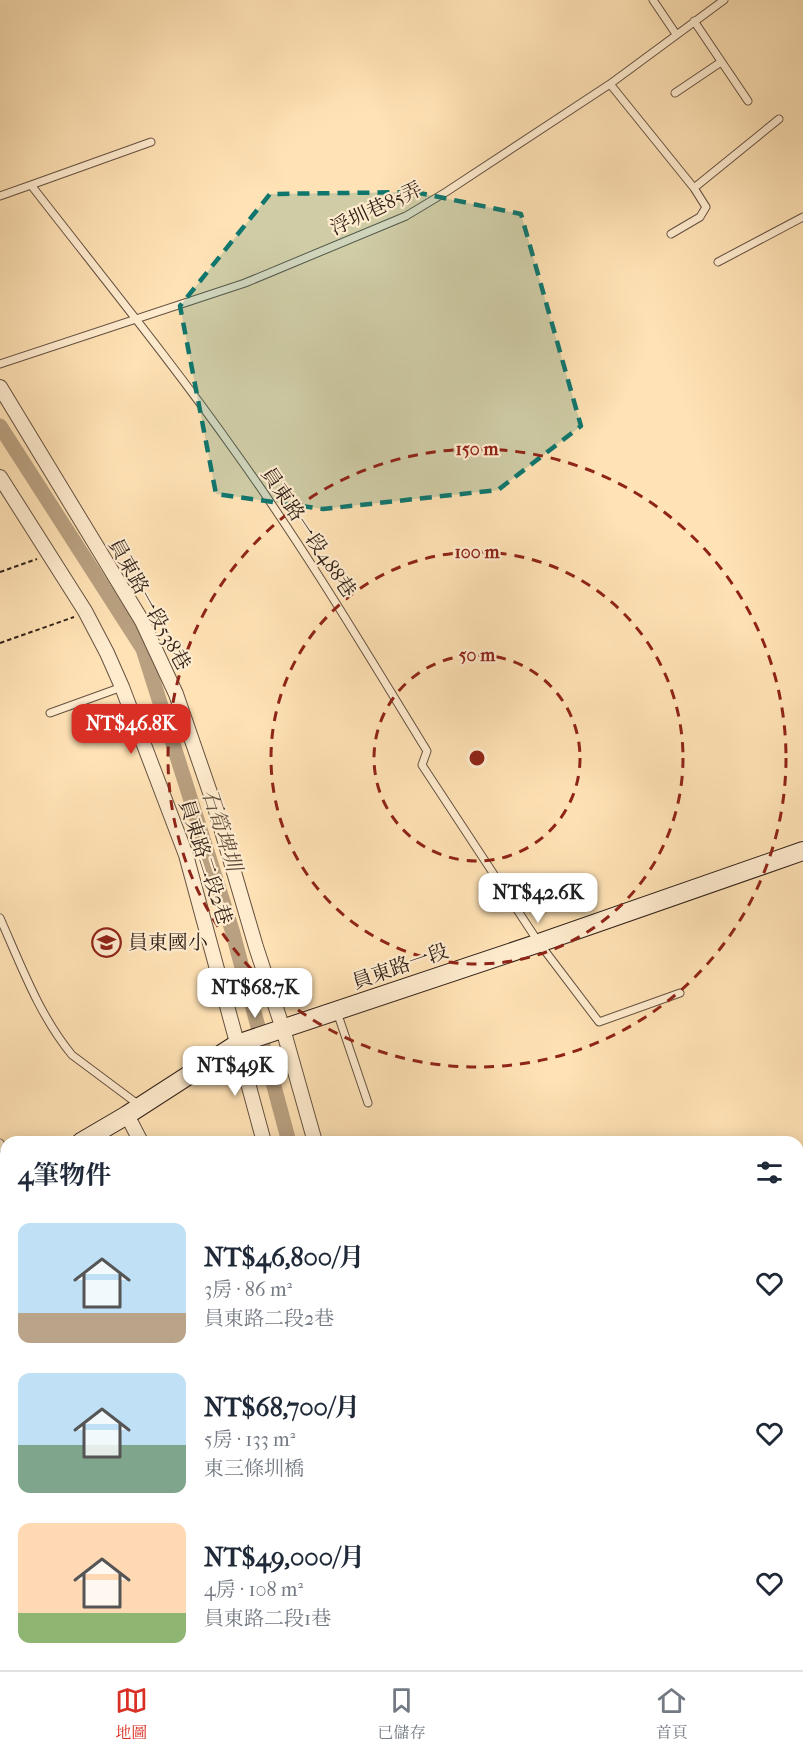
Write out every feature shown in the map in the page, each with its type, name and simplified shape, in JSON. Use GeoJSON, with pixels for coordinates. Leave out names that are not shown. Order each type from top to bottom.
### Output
{"type":"FeatureCollection","features":[{"type":"Feature","properties":{"kind":"main road","name":"員東路一段"},"geometry":{"type":"LineString","coordinates":[[91,1136],[237,1044],[539,943],[803,851]]}},
{"type":"Feature","properties":{"kind":"street","name":"員東路一段538巷"},"geometry":{"type":"LineString","coordinates":[[0,387],[142,621],[176,694],[214,804],[313,1136]]}},
{"type":"Feature","properties":{"kind":"street","name":"員東路二段2巷"},"geometry":{"type":"LineString","coordinates":[[0,477],[85,611],[108,653],[122,687],[186,855],[218,964],[262,1136]]}},
{"type":"Feature","properties":{"kind":"street"},"geometry":{"type":"LineString","coordinates":[[134,1111],[140,1136]]}},
{"type":"Feature","properties":{"kind":"lane"},"geometry":{"type":"LineString","coordinates":[[653,0],[676,34]]}},
{"type":"Feature","properties":{"kind":"lane","name":"浮圳巷85弄"},"geometry":{"type":"LineString","coordinates":[[0,364],[245,283],[405,216],[446,192],[610,84],[724,0]]}},
{"type":"Feature","properties":{"kind":"lane"},"geometry":{"type":"LineString","coordinates":[[694,21],[748,101]]}},
{"type":"Feature","properties":{"kind":"lane"},"geometry":{"type":"LineString","coordinates":[[675,93],[721,62]]}},
{"type":"Feature","properties":{"kind":"lane"},"geometry":{"type":"LineString","coordinates":[[610,84],[706,207],[700,217],[671,234]]}},
{"type":"Feature","properties":{"kind":"lane"},"geometry":{"type":"LineString","coordinates":[[694,189],[779,119]]}},
{"type":"Feature","properties":{"kind":"lane"},"geometry":{"type":"LineString","coordinates":[[0,196],[151,142]]}},
{"type":"Feature","properties":{"kind":"lane","name":"員東路一段488巷"},"geometry":{"type":"LineString","coordinates":[[31,186],[136,318],[236,453],[323,582],[427,751],[422,765],[539,943]]}},
{"type":"Feature","properties":{"kind":"lane"},"geometry":{"type":"LineString","coordinates":[[718,262],[803,217]]}},
{"type":"Feature","properties":{"kind":"lane"},"geometry":{"type":"LineString","coordinates":[[50,713],[122,687]]}},
{"type":"Feature","properties":{"kind":"lane"},"geometry":{"type":"LineString","coordinates":[[0,918],[39,1004],[65,1046],[134,1111]]}},
{"type":"Feature","properties":{"kind":"lane"},"geometry":{"type":"LineString","coordinates":[[539,943],[599,1022],[680,993]]}},
{"type":"Feature","properties":{"kind":"lane"},"geometry":{"type":"LineString","coordinates":[[337,1011],[368,1103]]}},
{"type":"Feature","properties":{"kind":"path"},"geometry":{"type":"LineString","coordinates":[[0,572],[49,554]]}},
{"type":"Feature","properties":{"kind":"path"},"geometry":{"type":"LineString","coordinates":[[0,643],[85,611]]}},
{"type":"Feature","properties":{"kind":"highlighted area"},"geometry":{"type":"Polygon","coordinates":[[[415,192],[521,214],[581,426],[498,490],[323,509],[216,494],[180,306],[270,194],[415,192]]]}},
{"type":"Feature","properties":{"kind":"waterway","name":"石筍埤圳"},"geometry":{"type":"LineString","coordinates":[[0,426],[143,649],[232,930],[287,1136]]}},
{"type":"Feature","properties":{"kind":"place","name":"員東國小"},"geometry":{"type":"Point","coordinates":[107,942]}}]}
